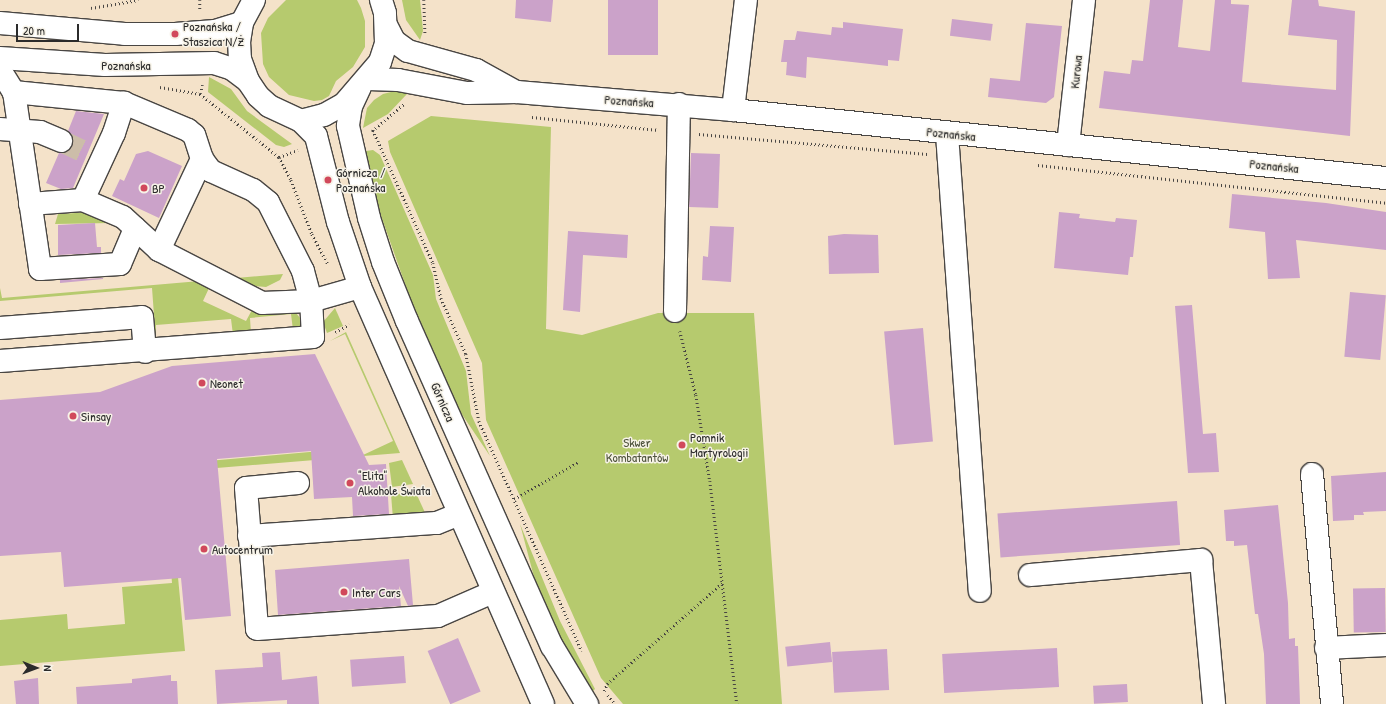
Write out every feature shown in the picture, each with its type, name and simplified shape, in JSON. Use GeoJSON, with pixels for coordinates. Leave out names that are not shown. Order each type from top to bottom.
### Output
{"type":"FeatureCollection","features":[{"type":"Feature","properties":{"kind":"street"},"geometry":{"type":"LineString","coordinates":[[254,0],[242,22],[238,41],[240,59],[248,81],[258,96],[269,106],[301,121],[316,136],[338,222],[360,288],[543,704]]}},
{"type":"Feature","properties":{"kind":"street"},"geometry":{"type":"LineString","coordinates":[[301,121],[324,115],[344,104],[364,83],[380,62],[386,43],[386,25],[381,0]]}},
{"type":"Feature","properties":{"kind":"street"},"geometry":{"type":"LineString","coordinates":[[733,110],[746,0]]}},
{"type":"Feature","properties":{"kind":"street","name":"Kurowa"},"geometry":{"type":"LineString","coordinates":[[1068,145],[1084,0]]}},
{"type":"Feature","properties":{"kind":"street"},"geometry":{"type":"LineString","coordinates":[[0,22],[124,34],[175,34],[215,31],[242,22]]}},
{"type":"Feature","properties":{"kind":"street","name":"Poznańska"},"geometry":{"type":"LineString","coordinates":[[386,25],[394,41],[408,51],[476,70],[517,92]]}},
{"type":"Feature","properties":{"kind":"street","name":"Poznańska"},"geometry":{"type":"LineString","coordinates":[[0,58],[105,65],[214,63],[232,69],[248,81]]}},
{"type":"Feature","properties":{"kind":"street"},"geometry":{"type":"LineString","coordinates":[[0,70],[14,92],[9,129],[30,204],[40,269],[120,264],[135,228]]}},
{"type":"Feature","properties":{"kind":"street","name":"Poznańska"},"geometry":{"type":"LineString","coordinates":[[364,83],[398,80],[467,93],[517,92],[680,104],[947,134],[1386,178]]}},
{"type":"Feature","properties":{"kind":"street","name":"Górnicza"},"geometry":{"type":"LineString","coordinates":[[364,83],[350,106],[348,126],[369,218],[383,262],[407,321],[552,646],[587,704]]}},
{"type":"Feature","properties":{"kind":"street"},"geometry":{"type":"LineString","coordinates":[[0,362],[145,352],[313,337],[311,301],[303,271],[268,202],[253,190],[217,175],[202,159],[198,143],[188,130],[124,103],[14,92]]}},
{"type":"Feature","properties":{"kind":"street"},"geometry":{"type":"LineString","coordinates":[[83,200],[95,157],[124,103]]}},
{"type":"Feature","properties":{"kind":"street"},"geometry":{"type":"LineString","coordinates":[[675,311],[678,132],[680,104]]}},
{"type":"Feature","properties":{"kind":"street"},"geometry":{"type":"LineString","coordinates":[[9,129],[40,132],[61,141]]}},
{"type":"Feature","properties":{"kind":"street"},"geometry":{"type":"LineString","coordinates":[[947,134],[980,591]]}},
{"type":"Feature","properties":{"kind":"street"},"geometry":{"type":"LineString","coordinates":[[159,250],[202,159]]}},
{"type":"Feature","properties":{"kind":"street"},"geometry":{"type":"LineString","coordinates":[[30,204],[83,200],[123,217],[159,250],[262,303],[311,301],[360,288]]}},
{"type":"Feature","properties":{"kind":"street"},"geometry":{"type":"LineString","coordinates":[[0,328],[142,317],[145,352]]}},
{"type":"Feature","properties":{"kind":"street"},"geometry":{"type":"LineString","coordinates":[[1312,474],[1332,704]]}},
{"type":"Feature","properties":{"kind":"street"},"geometry":{"type":"LineString","coordinates":[[298,483],[246,488],[257,629],[438,616],[493,592]]}},
{"type":"Feature","properties":{"kind":"street"},"geometry":{"type":"LineString","coordinates":[[249,536],[437,523],[459,514]]}},
{"type":"Feature","properties":{"kind":"street"},"geometry":{"type":"LineString","coordinates":[[1030,575],[1201,560],[1214,704]]}},
{"type":"Feature","properties":{"kind":"street"},"geometry":{"type":"LineString","coordinates":[[1326,648],[1386,645]]}},
{"type":"Feature","properties":{"kind":"path"},"geometry":{"type":"LineString","coordinates":[[202,64],[203,86],[200,94],[279,157],[318,144]]}},
{"type":"Feature","properties":{"kind":"path"},"geometry":{"type":"LineString","coordinates":[[528,116],[678,132],[948,156]]}},
{"type":"Feature","properties":{"kind":"path"},"geometry":{"type":"LineString","coordinates":[[373,130],[433,263],[441,298],[466,354],[479,421],[585,657]]}},
{"type":"Feature","properties":{"kind":"path"},"geometry":{"type":"LineString","coordinates":[[1033,165],[1386,203]]}},
{"type":"Feature","properties":{"kind":"path"},"geometry":{"type":"LineString","coordinates":[[675,311],[697,403],[723,581],[737,704]]}},
{"type":"Feature","properties":{"kind":"path"},"geometry":{"type":"LineString","coordinates":[[514,499],[578,462]]}},
{"type":"Feature","properties":{"kind":"path"},"geometry":{"type":"LineString","coordinates":[[587,704],[604,691],[607,684],[723,581]]}},
{"type":"Feature","properties":{"kind":"path"},"geometry":{"type":"LineString","coordinates":[[600,684],[615,704]]}},
{"type":"Feature","properties":{"kind":"green space"},"geometry":{"type":"Polygon","coordinates":[[[286,0],[357,0],[361,8],[365,21],[365,47],[353,67],[336,81],[329,96],[322,100],[314,101],[289,95],[269,77],[263,64],[261,33],[268,18],[286,0]]]}},
{"type":"Feature","properties":{"kind":"green space"},"geometry":{"type":"Polygon","coordinates":[[[402,0],[420,0],[423,31],[420,40],[406,20],[402,0]]]}},
{"type":"Feature","properties":{"kind":"green space"},"geometry":{"type":"Polygon","coordinates":[[[209,77],[231,89],[247,111],[292,144],[284,147],[276,145],[208,92],[209,77]]]}},
{"type":"Feature","properties":{"kind":"green space"},"geometry":{"type":"Polygon","coordinates":[[[407,88],[407,94],[388,114],[363,128],[367,108],[374,100],[383,94],[407,88]]]}},
{"type":"Feature","properties":{"kind":"green space","name":"Skwer Kombatantów"},"geometry":{"type":"Polygon","coordinates":[[[431,116],[551,127],[546,329],[582,335],[658,313],[754,313],[782,704],[623,704],[601,678],[486,420],[482,363],[390,152],[388,141],[431,116]]]}},
{"type":"Feature","properties":{"kind":"green space"},"geometry":{"type":"Polygon","coordinates":[[[373,150],[380,155],[433,275],[436,299],[466,371],[471,414],[490,456],[459,410],[410,298],[380,213],[366,151],[373,150]]]}},
{"type":"Feature","properties":{"kind":"green space"},"geometry":{"type":"Polygon","coordinates":[[[95,212],[111,223],[55,224],[58,214],[95,212]]]}},
{"type":"Feature","properties":{"kind":"green space"},"geometry":{"type":"Polygon","coordinates":[[[283,274],[280,280],[266,287],[253,286],[236,278],[283,274]]]}},
{"type":"Feature","properties":{"kind":"green space"},"geometry":{"type":"Polygon","coordinates":[[[200,281],[210,286],[203,301],[246,321],[253,308],[269,314],[295,312],[301,319],[300,327],[293,330],[291,314],[250,318],[251,334],[233,335],[231,319],[156,325],[156,342],[152,288],[0,301],[0,288],[2,298],[200,281]]]}},
{"type":"Feature","properties":{"kind":"green space"},"geometry":{"type":"Polygon","coordinates":[[[335,308],[343,326],[327,333],[323,322],[335,308]]]}},
{"type":"Feature","properties":{"kind":"green space"},"geometry":{"type":"Polygon","coordinates":[[[346,332],[400,453],[168,472],[185,651],[0,666],[0,620],[67,614],[68,629],[125,624],[122,587],[172,583],[162,456],[174,464],[354,448],[363,455],[393,441],[345,334],[330,341],[346,332]]]}},
{"type":"Feature","properties":{"kind":"green space"},"geometry":{"type":"Polygon","coordinates":[[[402,460],[413,484],[392,487],[389,463],[402,460]]]}},
{"type":"Feature","properties":{"kind":"green space"},"geometry":{"type":"Polygon","coordinates":[[[416,493],[427,517],[393,519],[391,494],[416,493]]]}},
{"type":"Feature","properties":{"kind":"green space"},"geometry":{"type":"Polygon","coordinates":[[[520,524],[560,621],[595,689],[592,692],[562,641],[534,577],[520,524]]]}},
{"type":"Feature","properties":{"kind":"building"},"geometry":{"type":"Polygon","coordinates":[[[516,0],[553,0],[551,22],[515,18],[516,0]]]}},
{"type":"Feature","properties":{"kind":"building"},"geometry":{"type":"Polygon","coordinates":[[[608,0],[658,0],[658,55],[608,55],[608,0]]]}},
{"type":"Feature","properties":{"kind":"building"},"geometry":{"type":"Polygon","coordinates":[[[1150,0],[1183,0],[1178,47],[1210,51],[1215,0],[1231,0],[1231,4],[1249,5],[1242,82],[1336,90],[1337,40],[1288,35],[1292,0],[1318,0],[1319,6],[1355,11],[1350,136],[1099,108],[1104,71],[1130,74],[1132,60],[1143,61],[1150,0]]]}},
{"type":"Feature","properties":{"kind":"building"},"geometry":{"type":"Polygon","coordinates":[[[952,19],[993,24],[991,41],[950,36],[952,19]]]}},
{"type":"Feature","properties":{"kind":"building"},"geometry":{"type":"Polygon","coordinates":[[[843,22],[903,29],[899,61],[888,60],[888,66],[807,57],[806,78],[786,75],[787,62],[781,62],[784,40],[795,40],[797,31],[831,35],[832,27],[843,28],[843,22]]]}},
{"type":"Feature","properties":{"kind":"building"},"geometry":{"type":"Polygon","coordinates":[[[1026,23],[1062,26],[1054,97],[1046,103],[988,97],[990,78],[1020,81],[1026,23]]]}},
{"type":"Feature","properties":{"kind":"building"},"geometry":{"type":"Polygon","coordinates":[[[76,111],[104,114],[73,188],[61,189],[46,183],[59,153],[68,151],[73,146],[73,139],[68,131],[76,111]]]}},
{"type":"Feature","properties":{"kind":"building","name":"BP"},"geometry":{"type":"Polygon","coordinates":[[[148,151],[182,166],[159,218],[112,196],[120,179],[124,181],[136,154],[148,151]]]}},
{"type":"Feature","properties":{"kind":"building"},"geometry":{"type":"Polygon","coordinates":[[[691,153],[720,154],[718,208],[689,207],[691,153]]]}},
{"type":"Feature","properties":{"kind":"building"},"geometry":{"type":"Polygon","coordinates":[[[1232,194],[1326,203],[1386,212],[1386,250],[1296,240],[1300,278],[1268,279],[1265,232],[1229,228],[1232,194]]]}},
{"type":"Feature","properties":{"kind":"building"},"geometry":{"type":"Polygon","coordinates":[[[1059,212],[1080,214],[1079,218],[1115,222],[1116,218],[1137,220],[1133,257],[1130,257],[1128,275],[1054,268],[1059,212]]]}},
{"type":"Feature","properties":{"kind":"building"},"geometry":{"type":"Polygon","coordinates":[[[95,223],[97,247],[101,247],[101,253],[58,255],[58,225],[95,223]]]}},
{"type":"Feature","properties":{"kind":"building"},"geometry":{"type":"Polygon","coordinates":[[[710,226],[734,227],[731,282],[702,280],[703,256],[708,257],[710,226]]]}},
{"type":"Feature","properties":{"kind":"building"},"geometry":{"type":"Polygon","coordinates":[[[568,231],[628,235],[627,258],[583,255],[580,312],[563,310],[568,231]]]}},
{"type":"Feature","properties":{"kind":"building"},"geometry":{"type":"Polygon","coordinates":[[[844,234],[878,235],[879,273],[829,274],[828,236],[844,234]]]}},
{"type":"Feature","properties":{"kind":"building"},"geometry":{"type":"Polygon","coordinates":[[[103,279],[60,283],[60,280],[103,279]]]}},
{"type":"Feature","properties":{"kind":"building"},"geometry":{"type":"Polygon","coordinates":[[[1350,292],[1386,295],[1380,360],[1344,357],[1350,292]]]}},
{"type":"Feature","properties":{"kind":"building"},"geometry":{"type":"Polygon","coordinates":[[[1192,305],[1203,434],[1216,433],[1219,472],[1188,473],[1175,306],[1192,305]]]}},
{"type":"Feature","properties":{"kind":"building"},"geometry":{"type":"Polygon","coordinates":[[[923,328],[933,442],[894,445],[884,331],[923,328]]]}},
{"type":"Feature","properties":{"kind":"building"},"geometry":{"type":"Polygon","coordinates":[[[315,354],[369,465],[386,464],[389,514],[353,516],[352,497],[314,499],[311,451],[217,459],[231,616],[185,620],[181,578],[64,587],[61,552],[0,556],[0,400],[100,392],[172,366],[315,354]]]}},
{"type":"Feature","properties":{"kind":"building"},"geometry":{"type":"Polygon","coordinates":[[[1386,472],[1386,511],[1363,512],[1364,515],[1354,515],[1354,520],[1333,521],[1331,476],[1386,472]]]}},
{"type":"Feature","properties":{"kind":"building"},"geometry":{"type":"Polygon","coordinates":[[[1177,501],[1180,545],[1001,557],[997,514],[1177,501]]]}},
{"type":"Feature","properties":{"kind":"building"},"geometry":{"type":"Polygon","coordinates":[[[1278,505],[1288,603],[1289,639],[1295,638],[1295,646],[1298,646],[1300,704],[1266,704],[1264,654],[1258,614],[1255,614],[1247,545],[1234,546],[1234,541],[1226,541],[1224,510],[1278,505]]]}},
{"type":"Feature","properties":{"kind":"building","name":"Inter Cars"},"geometry":{"type":"Polygon","coordinates":[[[409,559],[413,605],[408,606],[399,586],[401,606],[278,615],[275,570],[409,559]]]}},
{"type":"Feature","properties":{"kind":"building"},"geometry":{"type":"Polygon","coordinates":[[[1385,588],[1386,632],[1354,633],[1353,589],[1385,588]]]}},
{"type":"Feature","properties":{"kind":"building"},"geometry":{"type":"Polygon","coordinates":[[[458,638],[481,691],[450,704],[428,651],[458,638]]]}},
{"type":"Feature","properties":{"kind":"building"},"geometry":{"type":"Polygon","coordinates":[[[830,642],[832,662],[787,667],[785,647],[830,642]]]}},
{"type":"Feature","properties":{"kind":"building"},"geometry":{"type":"Polygon","coordinates":[[[1057,648],[1059,687],[944,693],[942,654],[1057,648]]]}},
{"type":"Feature","properties":{"kind":"building"},"geometry":{"type":"Polygon","coordinates":[[[887,649],[889,690],[834,693],[832,652],[887,649]]]}},
{"type":"Feature","properties":{"kind":"building"},"geometry":{"type":"Polygon","coordinates":[[[280,652],[282,680],[317,676],[319,704],[287,704],[287,700],[217,704],[215,670],[263,667],[262,653],[280,652]]]}},
{"type":"Feature","properties":{"kind":"building"},"geometry":{"type":"Polygon","coordinates":[[[404,656],[406,683],[352,687],[350,660],[404,656]]]}},
{"type":"Feature","properties":{"kind":"building"},"geometry":{"type":"Polygon","coordinates":[[[171,675],[171,681],[177,681],[178,704],[77,704],[76,687],[132,683],[132,679],[171,675]]]}},
{"type":"Feature","properties":{"kind":"building"},"geometry":{"type":"Polygon","coordinates":[[[38,678],[39,704],[16,704],[14,681],[38,678]]]}},
{"type":"Feature","properties":{"kind":"building"},"geometry":{"type":"Polygon","coordinates":[[[1127,684],[1128,702],[1094,704],[1093,686],[1127,684]]]}},
{"type":"Feature","properties":{"kind":"tunnel"},"geometry":{"type":"LineString","coordinates":[[61,141],[89,154]]}},
{"type":"Feature","properties":{"kind":"place","name":"Poznańska / Staszica N/Ż"},"geometry":{"type":"Point","coordinates":[175,34]}},
{"type":"Feature","properties":{"kind":"place","name":"Górnicza / Poznańska"},"geometry":{"type":"Point","coordinates":[328,180]}},
{"type":"Feature","properties":{"kind":"place","name":"BP"},"geometry":{"type":"Point","coordinates":[144,188]}},
{"type":"Feature","properties":{"kind":"place","name":"Neonet"},"geometry":{"type":"Point","coordinates":[202,383]}},
{"type":"Feature","properties":{"kind":"place","name":"Sinsay"},"geometry":{"type":"Point","coordinates":[73,416]}},
{"type":"Feature","properties":{"kind":"place","name":"Pomnik Martyrologii"},"geometry":{"type":"Point","coordinates":[682,445]}},
{"type":"Feature","properties":{"kind":"place","name":"\"Elita\" Alkohole Świata"},"geometry":{"type":"Point","coordinates":[350,483]}},
{"type":"Feature","properties":{"kind":"place","name":"Autocentrum"},"geometry":{"type":"Point","coordinates":[204,549]}},
{"type":"Feature","properties":{"kind":"place","name":"Inter Cars"},"geometry":{"type":"Point","coordinates":[344,592]}}]}
